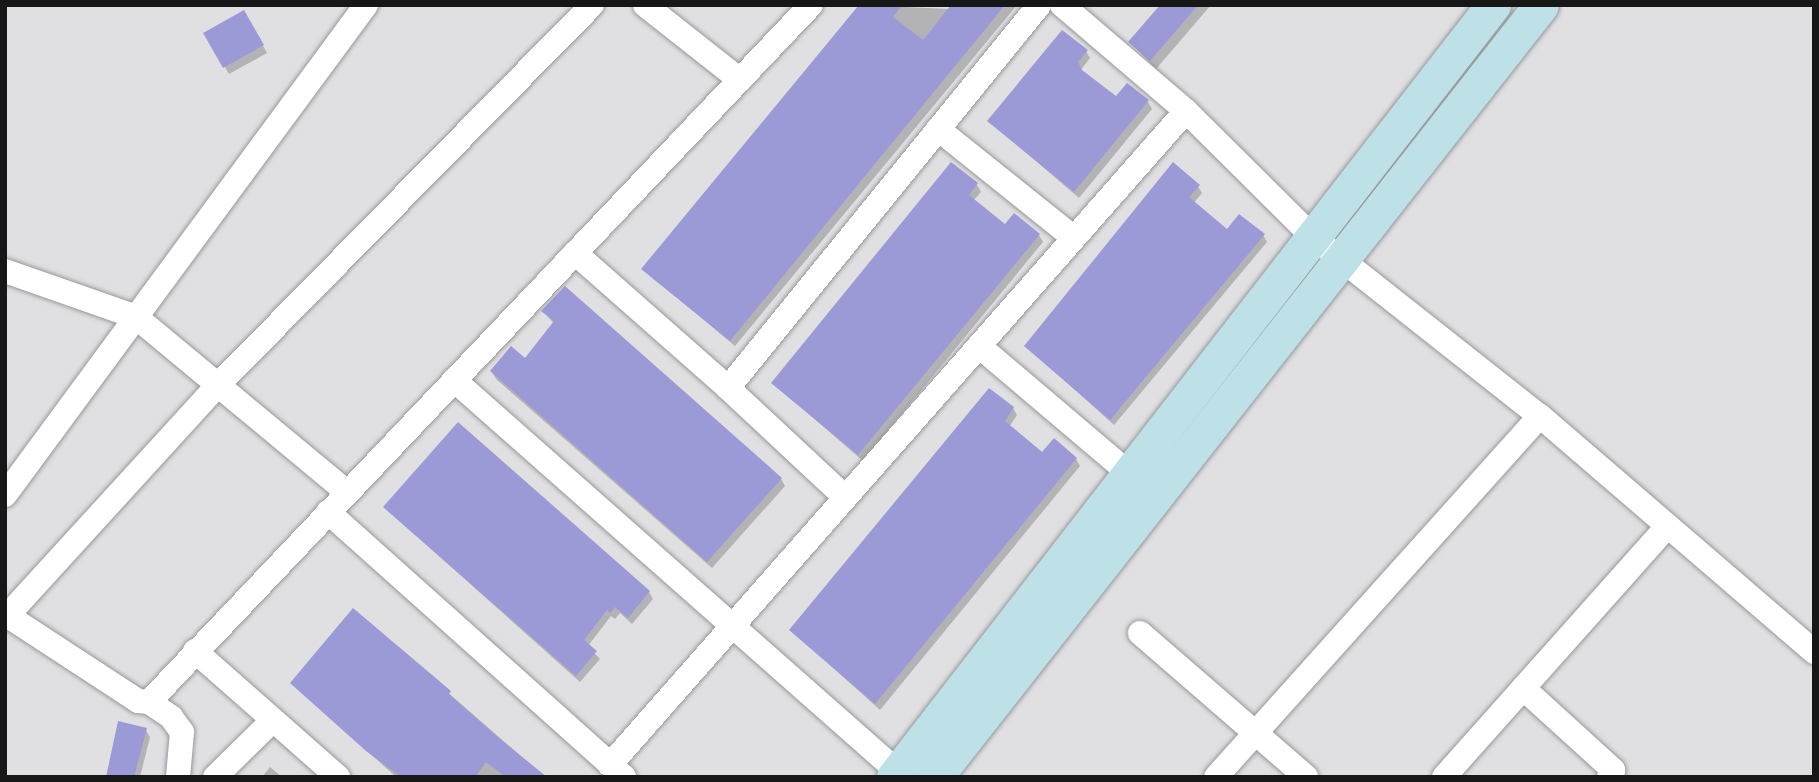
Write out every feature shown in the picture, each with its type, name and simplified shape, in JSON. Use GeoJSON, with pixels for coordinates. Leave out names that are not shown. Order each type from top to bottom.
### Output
{"type":"FeatureCollection","features":[{"type":"Feature","properties":{"kind":"street"},"geometry":{"type":"LineString","coordinates":[[5,495],[366,5]]}},
{"type":"Feature","properties":{"kind":"street"},"geometry":{"type":"LineString","coordinates":[[178,777],[182,732],[172,717],[149,702],[138,701],[6,615],[218,385],[592,5]]}},
{"type":"Feature","properties":{"kind":"street"},"geometry":{"type":"LineString","coordinates":[[645,5],[740,80]]}},
{"type":"Feature","properties":{"kind":"street"},"geometry":{"type":"LineString","coordinates":[[149,702],[811,5]]}},
{"type":"Feature","properties":{"kind":"street"},"geometry":{"type":"LineString","coordinates":[[728,388],[1039,5]]}},
{"type":"Feature","properties":{"kind":"street"},"geometry":{"type":"LineString","coordinates":[[1062,5],[1186,111],[1313,237],[1540,416],[1814,652]]}},
{"type":"Feature","properties":{"kind":"street"},"geometry":{"type":"LineString","coordinates":[[454,380],[733,626],[896,775],[1493,5]]}},
{"type":"Feature","properties":{"kind":"street"},"geometry":{"type":"LineString","coordinates":[[935,777],[1541,5]]}},
{"type":"Feature","properties":{"kind":"street"},"geometry":{"type":"LineString","coordinates":[[328,512],[617,771],[733,626],[1186,111]]}},
{"type":"Feature","properties":{"kind":"street"},"geometry":{"type":"LineString","coordinates":[[938,130],[1074,238]]}},
{"type":"Feature","properties":{"kind":"street"},"geometry":{"type":"LineString","coordinates":[[575,253],[728,388],[845,498]]}},
{"type":"Feature","properties":{"kind":"street"},"geometry":{"type":"LineString","coordinates":[[5,271],[136,317],[347,492]]}},
{"type":"Feature","properties":{"kind":"street"},"geometry":{"type":"LineString","coordinates":[[979,346],[1130,474]]}},
{"type":"Feature","properties":{"kind":"street"},"geometry":{"type":"LineString","coordinates":[[1216,777],[1540,416]]}},
{"type":"Feature","properties":{"kind":"street"},"geometry":{"type":"LineString","coordinates":[[1444,777],[1668,526]]}},
{"type":"Feature","properties":{"kind":"street"},"geometry":{"type":"LineString","coordinates":[[1140,632],[1306,777]]}},
{"type":"Feature","properties":{"kind":"street"},"geometry":{"type":"LineString","coordinates":[[195,651],[338,777]]}},
{"type":"Feature","properties":{"kind":"street"},"geometry":{"type":"LineString","coordinates":[[1523,688],[1613,770],[1608,777]]}},
{"type":"Feature","properties":{"kind":"street"},"geometry":{"type":"LineString","coordinates":[[215,777],[273,720]]}},
{"type":"Feature","properties":{"kind":"building"},"geometry":{"type":"Polygon","coordinates":[[[859,5],[902,5],[893,17],[923,40],[951,5],[1005,5],[730,341],[641,269],[859,5]]]}},
{"type":"Feature","properties":{"kind":"building"},"geometry":{"type":"Polygon","coordinates":[[[1160,5],[1198,5],[1150,61],[1128,42],[1160,5]]]}},
{"type":"Feature","properties":{"kind":"building"},"geometry":{"type":"Polygon","coordinates":[[[244,10],[264,45],[223,68],[203,33],[244,10]]]}},
{"type":"Feature","properties":{"kind":"building"},"geometry":{"type":"Polygon","coordinates":[[[1062,30],[1088,50],[1078,62],[1082,70],[1116,96],[1127,83],[1149,100],[1074,192],[987,121],[1062,30]]]}},
{"type":"Feature","properties":{"kind":"building"},"geometry":{"type":"Polygon","coordinates":[[[951,162],[978,183],[969,195],[1005,224],[1014,213],[1040,234],[858,455],[771,383],[951,162]]]}},
{"type":"Feature","properties":{"kind":"building"},"geometry":{"type":"Polygon","coordinates":[[[1173,162],[1200,185],[1189,197],[1227,229],[1239,214],[1265,234],[1110,420],[1024,346],[1173,162]]]}},
{"type":"Feature","properties":{"kind":"building"},"geometry":{"type":"Polygon","coordinates":[[[565,286],[782,478],[707,562],[490,371],[511,346],[525,358],[554,321],[541,311],[565,286]]]}},
{"type":"Feature","properties":{"kind":"building"},"geometry":{"type":"Polygon","coordinates":[[[989,388],[1014,407],[1005,421],[1042,452],[1054,438],[1077,458],[875,704],[789,630],[989,388]]]}},
{"type":"Feature","properties":{"kind":"building"},"geometry":{"type":"Polygon","coordinates":[[[458,422],[650,591],[628,618],[615,607],[610,613],[607,610],[584,640],[597,651],[576,676],[383,507],[458,422]]]}},
{"type":"Feature","properties":{"kind":"building"},"geometry":{"type":"Polygon","coordinates":[[[353,608],[451,691],[449,694],[500,739],[547,777],[506,777],[486,762],[475,777],[401,777],[366,751],[290,683],[353,608]]]}},
{"type":"Feature","properties":{"kind":"building"},"geometry":{"type":"Polygon","coordinates":[[[118,721],[147,728],[134,777],[106,777],[118,721]]]}}]}
